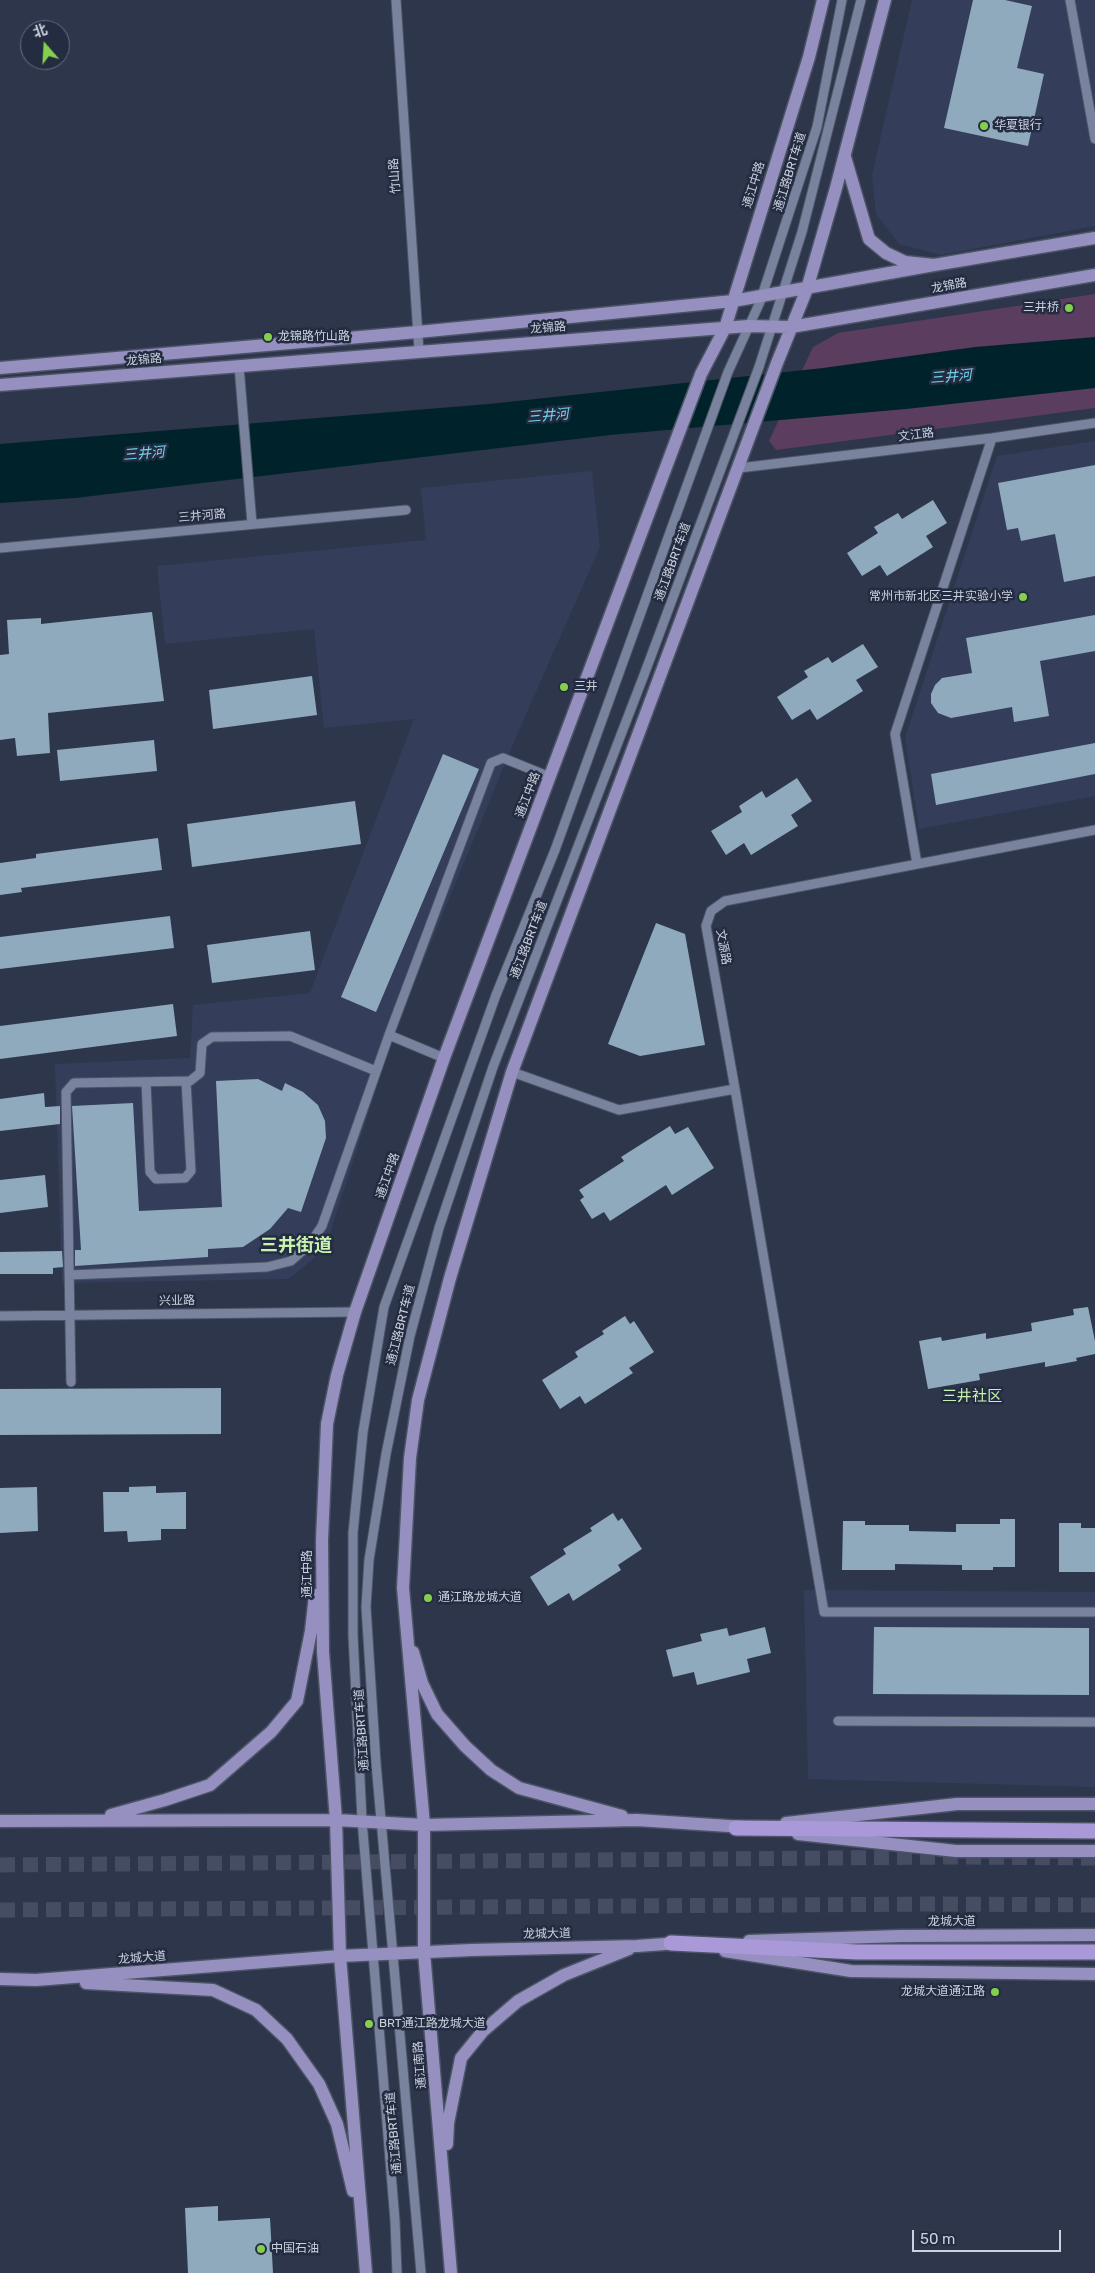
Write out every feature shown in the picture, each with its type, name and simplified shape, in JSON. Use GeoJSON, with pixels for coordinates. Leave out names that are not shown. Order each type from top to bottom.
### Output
{"type":"FeatureCollection","features":[{"type":"Feature","properties":{"kind":"highway"},"geometry":{"type":"LineString","coordinates":[[736,1828],[1095,1831]]}},
{"type":"Feature","properties":{"kind":"highway"},"geometry":{"type":"LineString","coordinates":[[671,1943],[857,1952],[1095,1952]]}},
{"type":"Feature","properties":{"kind":"main road","name":"通江中路"},"geometry":{"type":"LineString","coordinates":[[340,1956],[336,1820],[323,1652],[322,1540],[327,1424],[337,1375],[355,1312],[444,1058],[701,374],[725,328],[809,57],[822,0]]}},
{"type":"Feature","properties":{"kind":"main road"},"geometry":{"type":"LineString","coordinates":[[424,1825],[403,1588],[410,1458],[418,1400],[450,1278],[512,1072],[777,363],[807,289],[836,188],[883,3]]}},
{"type":"Feature","properties":{"kind":"main road"},"geometry":{"type":"LineString","coordinates":[[844,155],[869,239],[886,254],[906,262],[934,265],[1095,238]]}},
{"type":"Feature","properties":{"kind":"main road","name":"龙锦路"},"geometry":{"type":"LineString","coordinates":[[0,368],[418,332],[733,301],[934,265]]}},
{"type":"Feature","properties":{"kind":"main road","name":"龙锦路"},"geometry":{"type":"LineString","coordinates":[[0,385],[748,326],[791,327],[1095,275]]}},
{"type":"Feature","properties":{"kind":"main road"},"geometry":{"type":"LineString","coordinates":[[94,1819],[165,1800],[210,1785],[271,1732],[297,1701],[311,1631],[322,1540]]}},
{"type":"Feature","properties":{"kind":"main road"},"geometry":{"type":"LineString","coordinates":[[406,1627],[422,1683],[437,1714],[465,1746],[491,1770],[519,1788],[637,1820]]}},
{"type":"Feature","properties":{"kind":"main road"},"geometry":{"type":"LineString","coordinates":[[736,1828],[957,1804],[1095,1804]]}},
{"type":"Feature","properties":{"kind":"main road"},"geometry":{"type":"LineString","coordinates":[[0,1821],[94,1819],[362,1820],[424,1825],[637,1820],[736,1828],[956,1851],[1095,1851]]}},
{"type":"Feature","properties":{"kind":"main road","name":"通江南路"},"geometry":{"type":"LineString","coordinates":[[424,1825],[424,1952],[451,2273]]}},
{"type":"Feature","properties":{"kind":"main road","name":"龙城大道"},"geometry":{"type":"LineString","coordinates":[[0,1979],[36,1980],[340,1956],[374,1956],[424,1952],[901,1936],[1095,1935]]}},
{"type":"Feature","properties":{"kind":"main road"},"geometry":{"type":"LineString","coordinates":[[671,1943],[851,1971],[1095,1974]]}},
{"type":"Feature","properties":{"kind":"main road"},"geometry":{"type":"LineString","coordinates":[[446,2211],[448,2123],[461,2058],[483,2031],[518,2001],[564,1975],[637,1946]]}},
{"type":"Feature","properties":{"kind":"main road"},"geometry":{"type":"LineString","coordinates":[[340,1956],[366,2273]]}},
{"type":"Feature","properties":{"kind":"main road"},"geometry":{"type":"LineString","coordinates":[[36,1980],[213,1990],[256,2010],[287,2039],[319,2084],[337,2124],[363,2232]]}},
{"type":"Feature","properties":{"kind":"street","name":"竹山路"},"geometry":{"type":"LineString","coordinates":[[396,0],[419,351]]}},
{"type":"Feature","properties":{"kind":"street","name":"通江路BRT车道"},"geometry":{"type":"LineString","coordinates":[[397,2273],[395,2221],[362,1820],[353,1635],[353,1533],[362,1432],[384,1307],[493,1004],[555,850],[728,372],[761,297],[817,127],[842,0]]}},
{"type":"Feature","properties":{"kind":"street","name":"通江路BRT车道"},"geometry":{"type":"LineString","coordinates":[[421,2273],[376,1763],[367,1598],[369,1560],[384,1464],[410,1336],[439,1228],[493,1067],[644,675],[759,367],[802,232],[861,0]]}},
{"type":"Feature","properties":{"kind":"street"},"geometry":{"type":"LineString","coordinates":[[1070,0],[1095,139]]}},
{"type":"Feature","properties":{"kind":"street"},"geometry":{"type":"LineString","coordinates":[[239,366],[252,524]]}},
{"type":"Feature","properties":{"kind":"street","name":"文江路"},"geometry":{"type":"LineString","coordinates":[[739,468],[992,438],[1095,423]]}},
{"type":"Feature","properties":{"kind":"street"},"geometry":{"type":"LineString","coordinates":[[917,864],[895,734],[992,438]]}},
{"type":"Feature","properties":{"kind":"street","name":"三井河路"},"geometry":{"type":"LineString","coordinates":[[0,548],[406,510]]}},
{"type":"Feature","properties":{"kind":"street"},"geometry":{"type":"LineString","coordinates":[[69,1275],[266,1267],[291,1261],[309,1245],[322,1226],[389,1035],[491,763],[503,758],[550,777]]}},
{"type":"Feature","properties":{"kind":"street","name":"文源路"},"geometry":{"type":"LineString","coordinates":[[1095,830],[725,900],[711,911],[706,926],[824,1612],[1095,1612]]}},
{"type":"Feature","properties":{"kind":"street"},"geometry":{"type":"LineString","coordinates":[[389,1035],[444,1058]]}},
{"type":"Feature","properties":{"kind":"street"},"geometry":{"type":"LineString","coordinates":[[71,1382],[66,1092],[74,1083],[190,1081],[200,1073],[202,1044],[212,1036],[290,1036],[376,1071]]}},
{"type":"Feature","properties":{"kind":"street"},"geometry":{"type":"LineString","coordinates":[[512,1072],[619,1110],[735,1089]]}},
{"type":"Feature","properties":{"kind":"street"},"geometry":{"type":"LineString","coordinates":[[146,1082],[150,1172],[156,1179],[185,1178],[191,1171],[186,1081]]}},
{"type":"Feature","properties":{"kind":"street","name":"兴业路"},"geometry":{"type":"LineString","coordinates":[[0,1316],[355,1312]]}},
{"type":"Feature","properties":{"kind":"street"},"geometry":{"type":"LineString","coordinates":[[838,1721],[1095,1722]]}},
{"type":"Feature","properties":{"kind":"shaded area"},"geometry":{"type":"Polygon","coordinates":[[[912,0],[1095,0],[1095,226],[941,255],[899,244],[876,214],[872,175],[912,0]]]}},
{"type":"Feature","properties":{"kind":"shaded area"},"geometry":{"type":"Polygon","coordinates":[[[1095,294],[1095,408],[776,450],[769,441],[813,347],[838,333],[1095,294]]]}},
{"type":"Feature","properties":{"kind":"shaded area","name":"常州市新北区三井实验小学"},"geometry":{"type":"Polygon","coordinates":[[[1095,441],[1095,796],[919,829],[905,738],[997,456],[1095,441]]]}},
{"type":"Feature","properties":{"kind":"shaded area"},"geometry":{"type":"Polygon","coordinates":[[[592,471],[600,547],[516,737],[396,1027],[325,1249],[289,1279],[62,1283],[55,1064],[190,1058],[193,1005],[310,993],[414,719],[324,728],[314,629],[165,644],[157,566],[426,540],[421,488],[592,471]]]}},
{"type":"Feature","properties":{"kind":"shaded area"},"geometry":{"type":"Polygon","coordinates":[[[804,1590],[1095,1592],[1095,1787],[808,1779],[804,1590]]]}},
{"type":"Feature","properties":{"kind":"water","name":"三井河"},"geometry":{"type":"Polygon","coordinates":[[[1095,337],[1095,388],[906,409],[610,435],[75,498],[0,503],[0,444],[489,404],[823,368],[975,347],[1095,337]]]}},
{"type":"Feature","properties":{"kind":"building"},"geometry":{"type":"Polygon","coordinates":[[[973,0],[1005,0],[1032,6],[1017,68],[1044,74],[1028,146],[944,128],[973,0]]]}},
{"type":"Feature","properties":{"kind":"building"},"geometry":{"type":"Polygon","coordinates":[[[1095,465],[1095,576],[1064,582],[1055,534],[1021,541],[1018,528],[1007,530],[998,483],[1095,465]]]}},
{"type":"Feature","properties":{"kind":"building"},"geometry":{"type":"Polygon","coordinates":[[[933,500],[947,523],[926,536],[933,547],[887,576],[880,565],[862,576],[847,553],[878,533],[874,527],[898,513],[902,519],[933,500]]]}},
{"type":"Feature","properties":{"kind":"building"},"geometry":{"type":"Polygon","coordinates":[[[152,612],[164,701],[48,713],[50,753],[17,756],[15,738],[0,740],[0,655],[9,654],[7,620],[41,618],[41,624],[152,612]]]}},
{"type":"Feature","properties":{"kind":"building"},"geometry":{"type":"Polygon","coordinates":[[[1095,615],[1095,651],[1040,661],[1049,716],[1014,722],[1012,707],[951,718],[938,713],[931,703],[931,694],[935,685],[942,678],[972,673],[966,638],[1095,615]]]}},
{"type":"Feature","properties":{"kind":"building"},"geometry":{"type":"Polygon","coordinates":[[[863,644],[878,667],[856,680],[863,691],[817,720],[810,709],[792,720],[777,697],[808,677],[804,671],[828,657],[832,663],[863,644]]]}},
{"type":"Feature","properties":{"kind":"building"},"geometry":{"type":"Polygon","coordinates":[[[312,676],[317,715],[213,729],[209,690],[312,676]]]}},
{"type":"Feature","properties":{"kind":"building"},"geometry":{"type":"Polygon","coordinates":[[[154,740],[157,771],[60,781],[57,750],[154,740]]]}},
{"type":"Feature","properties":{"kind":"building"},"geometry":{"type":"Polygon","coordinates":[[[1095,743],[1095,774],[936,805],[931,774],[1095,743]]]}},
{"type":"Feature","properties":{"kind":"building"},"geometry":{"type":"Polygon","coordinates":[[[443,754],[479,769],[376,1012],[341,997],[443,754]]]}},
{"type":"Feature","properties":{"kind":"building"},"geometry":{"type":"Polygon","coordinates":[[[797,778],[812,801],[791,815],[798,826],[751,855],[744,843],[726,855],[711,831],[742,812],[739,806],[762,791],[766,798],[797,778]]]}},
{"type":"Feature","properties":{"kind":"building"},"geometry":{"type":"Polygon","coordinates":[[[355,801],[361,844],[192,867],[187,824],[355,801]]]}},
{"type":"Feature","properties":{"kind":"building"},"geometry":{"type":"Polygon","coordinates":[[[158,838],[162,870],[21,888],[22,892],[0,895],[0,863],[36,858],[36,854],[158,838]]]}},
{"type":"Feature","properties":{"kind":"building"},"geometry":{"type":"Polygon","coordinates":[[[170,916],[174,948],[0,969],[0,937],[170,916]]]}},
{"type":"Feature","properties":{"kind":"building"},"geometry":{"type":"Polygon","coordinates":[[[656,923],[685,934],[705,1045],[640,1056],[608,1044],[656,923]]]}},
{"type":"Feature","properties":{"kind":"building"},"geometry":{"type":"Polygon","coordinates":[[[310,931],[315,970],[212,983],[207,945],[310,931]]]}},
{"type":"Feature","properties":{"kind":"building"},"geometry":{"type":"Polygon","coordinates":[[[173,1004],[177,1036],[0,1059],[0,1026],[173,1004]]]}},
{"type":"Feature","properties":{"kind":"building"},"geometry":{"type":"Polygon","coordinates":[[[258,1079],[282,1091],[285,1083],[303,1092],[318,1105],[325,1121],[326,1138],[301,1212],[288,1208],[270,1229],[243,1247],[208,1249],[208,1257],[75,1266],[75,1250],[81,1250],[72,1106],[133,1103],[139,1211],[222,1207],[216,1081],[258,1079]]]}},
{"type":"Feature","properties":{"kind":"building"},"geometry":{"type":"Polygon","coordinates":[[[44,1093],[45,1107],[60,1106],[60,1124],[0,1131],[0,1099],[44,1093]]]}},
{"type":"Feature","properties":{"kind":"building"},"geometry":{"type":"Polygon","coordinates":[[[670,1126],[675,1134],[688,1127],[714,1168],[672,1195],[666,1185],[610,1221],[604,1212],[592,1219],[580,1200],[584,1197],[579,1190],[624,1161],[621,1157],[670,1126]]]}},
{"type":"Feature","properties":{"kind":"building"},"geometry":{"type":"Polygon","coordinates":[[[45,1175],[48,1207],[0,1213],[0,1180],[45,1175]]]}},
{"type":"Feature","properties":{"kind":"building"},"geometry":{"type":"Polygon","coordinates":[[[62,1251],[63,1267],[53,1268],[53,1274],[0,1274],[0,1252],[62,1251]]]}},
{"type":"Feature","properties":{"kind":"building"},"geometry":{"type":"Polygon","coordinates":[[[1088,1307],[1095,1341],[1095,1354],[1076,1358],[1077,1361],[1045,1367],[1045,1362],[979,1374],[980,1380],[928,1389],[919,1341],[941,1337],[942,1341],[986,1333],[986,1339],[1032,1331],[1031,1323],[1074,1315],[1073,1309],[1088,1307]]]}},
{"type":"Feature","properties":{"kind":"building"},"geometry":{"type":"Polygon","coordinates":[[[625,1316],[630,1324],[634,1321],[654,1352],[629,1368],[633,1373],[585,1404],[580,1396],[560,1409],[542,1380],[578,1357],[575,1352],[604,1334],[602,1331],[625,1316]]]}},
{"type":"Feature","properties":{"kind":"building"},"geometry":{"type":"Polygon","coordinates":[[[221,1388],[221,1434],[0,1435],[0,1389],[221,1388]]]}},
{"type":"Feature","properties":{"kind":"building"},"geometry":{"type":"Polygon","coordinates":[[[156,1486],[156,1493],[186,1492],[186,1529],[161,1529],[161,1540],[128,1542],[127,1531],[104,1532],[103,1492],[129,1492],[129,1487],[156,1486]]]}},
{"type":"Feature","properties":{"kind":"building"},"geometry":{"type":"Polygon","coordinates":[[[37,1487],[38,1531],[0,1533],[0,1488],[37,1487]]]}},
{"type":"Feature","properties":{"kind":"building"},"geometry":{"type":"Polygon","coordinates":[[[613,1513],[618,1521],[622,1518],[642,1549],[618,1565],[621,1570],[573,1601],[569,1593],[548,1606],[530,1577],[566,1554],[563,1549],[592,1531],[590,1528],[613,1513]]]}},
{"type":"Feature","properties":{"kind":"building"},"geometry":{"type":"Polygon","coordinates":[[[1000,1519],[1015,1519],[1015,1567],[993,1567],[993,1570],[962,1570],[962,1565],[895,1564],[895,1570],[842,1570],[843,1521],[865,1521],[865,1525],[909,1525],[909,1531],[956,1532],[956,1524],[1000,1524],[1000,1519]]]}},
{"type":"Feature","properties":{"kind":"building"},"geometry":{"type":"Polygon","coordinates":[[[1059,1523],[1081,1523],[1081,1528],[1095,1528],[1095,1572],[1059,1572],[1059,1523]]]}},
{"type":"Feature","properties":{"kind":"building"},"geometry":{"type":"Polygon","coordinates":[[[765,1627],[771,1653],[747,1659],[750,1672],[697,1685],[694,1672],[673,1677],[666,1650],[702,1641],[700,1634],[727,1628],[729,1636],[765,1627]]]}},
{"type":"Feature","properties":{"kind":"building"},"geometry":{"type":"Polygon","coordinates":[[[874,1627],[1089,1628],[1089,1695],[873,1694],[874,1627]]]}},
{"type":"Feature","properties":{"kind":"building"},"geometry":{"type":"Polygon","coordinates":[[[218,2206],[218,2221],[270,2218],[273,2273],[188,2273],[185,2208],[218,2206]]]}},
{"type":"Feature","properties":{"kind":"tunnel"},"geometry":{"type":"LineString","coordinates":[[0,1865],[954,1857],[1095,1858]]}},
{"type":"Feature","properties":{"kind":"tunnel"},"geometry":{"type":"LineString","coordinates":[[0,1910],[935,1904],[1095,1905]]}},
{"type":"Feature","properties":{"kind":"place","name":"华夏银行"},"geometry":{"type":"Point","coordinates":[984,126]}},
{"type":"Feature","properties":{"kind":"place","name":"三井桥"},"geometry":{"type":"Point","coordinates":[1069,308]}},
{"type":"Feature","properties":{"kind":"place","name":"龙锦路竹山路"},"geometry":{"type":"Point","coordinates":[268,337]}},
{"type":"Feature","properties":{"kind":"place","name":"常州市新北区三井实验小学"},"geometry":{"type":"Point","coordinates":[1023,597]}},
{"type":"Feature","properties":{"kind":"place","name":"三井"},"geometry":{"type":"Point","coordinates":[564,687]}},
{"type":"Feature","properties":{"kind":"place","name":"通江路龙城大道"},"geometry":{"type":"Point","coordinates":[428,1598]}},
{"type":"Feature","properties":{"kind":"place","name":"龙城大道通江路"},"geometry":{"type":"Point","coordinates":[995,1992]}},
{"type":"Feature","properties":{"kind":"place","name":"BRT通江路龙城大道"},"geometry":{"type":"Point","coordinates":[369,2024]}},
{"type":"Feature","properties":{"kind":"place","name":"中国石油"},"geometry":{"type":"Point","coordinates":[261,2249]}},
{"type":"Feature","properties":{"kind":"district","name":"三井街道"},"geometry":{"type":"Point","coordinates":[296,1246]}},
{"type":"Feature","properties":{"kind":"district","name":"三井社区"},"geometry":{"type":"Point","coordinates":[972,1397]}}]}
